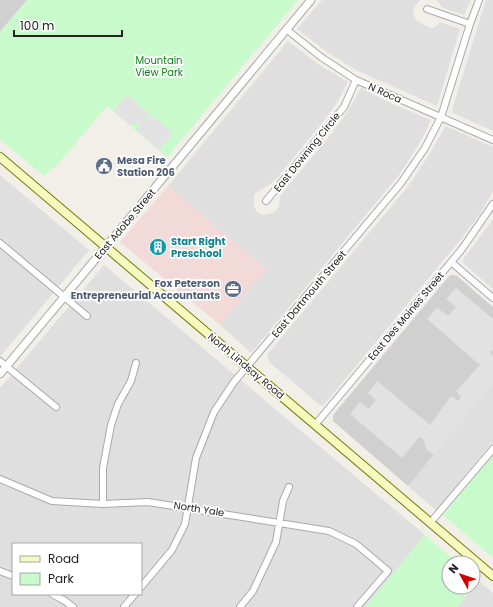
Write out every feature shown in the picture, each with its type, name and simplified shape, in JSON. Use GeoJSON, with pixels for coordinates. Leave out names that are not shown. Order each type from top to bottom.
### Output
{"type":"FeatureCollection","features":[{"type":"Feature","properties":{"kind":"main road","name":"North Lindsay Road"},"geometry":{"type":"LineString","coordinates":[[0,157],[430,523],[493,574]]}},
{"type":"Feature","properties":{"kind":"street","name":"East Adobe Street"},"geometry":{"type":"LineString","coordinates":[[0,374],[311,0]]}},
{"type":"Feature","properties":{"kind":"street","name":"East Dartmouth Street"},"geometry":{"type":"LineString","coordinates":[[142,586],[172,550],[185,524],[196,458],[214,412],[234,382],[401,183],[425,148],[441,117],[479,0]]}},
{"type":"Feature","properties":{"kind":"street"},"geometry":{"type":"LineString","coordinates":[[427,9],[470,24]]}},
{"type":"Feature","properties":{"kind":"street","name":"N Roca"},"geometry":{"type":"LineString","coordinates":[[286,29],[321,57],[356,80],[493,140]]}},
{"type":"Feature","properties":{"kind":"street","name":"East Downing Circle"},"geometry":{"type":"LineString","coordinates":[[266,202],[344,107],[356,80]]}},
{"type":"Feature","properties":{"kind":"street","name":"East Des Moines Street"},"geometry":{"type":"LineString","coordinates":[[315,425],[451,262],[493,204]]}},
{"type":"Feature","properties":{"kind":"street"},"geometry":{"type":"LineString","coordinates":[[0,244],[88,316]]}},
{"type":"Feature","properties":{"kind":"street"},"geometry":{"type":"LineString","coordinates":[[451,262],[493,298]]}},
{"type":"Feature","properties":{"kind":"street"},"geometry":{"type":"LineString","coordinates":[[0,361],[56,407]]}},
{"type":"Feature","properties":{"kind":"street"},"geometry":{"type":"LineString","coordinates":[[102,504],[105,450],[111,425],[118,404],[131,381],[136,363]]}},
{"type":"Feature","properties":{"kind":"street"},"geometry":{"type":"LineString","coordinates":[[430,523],[493,449]]}},
{"type":"Feature","properties":{"kind":"street","name":"North Yale"},"geometry":{"type":"LineString","coordinates":[[0,479],[52,501],[102,504],[148,502],[188,507],[329,531],[356,544],[388,571],[357,607]]}},
{"type":"Feature","properties":{"kind":"street"},"geometry":{"type":"LineString","coordinates":[[240,607],[253,591],[276,542],[284,496],[289,488]]}},
{"type":"Feature","properties":{"kind":"street"},"geometry":{"type":"LineString","coordinates":[[0,571],[12,576]]}},
{"type":"Feature","properties":{"kind":"street"},"geometry":{"type":"LineString","coordinates":[[54,595],[66,601],[73,607]]}},
{"type":"Feature","properties":{"kind":"street"},"geometry":{"type":"LineString","coordinates":[[124,607],[134,595]]}},
{"type":"Feature","properties":{"kind":"shaded area"},"geometry":{"type":"Polygon","coordinates":[[[0,0],[27,0],[0,32],[0,0]]]}},
{"type":"Feature","properties":{"kind":"shaded area"},"geometry":{"type":"Polygon","coordinates":[[[322,0],[420,0],[414,8],[413,14],[416,20],[431,28],[434,28],[440,22],[460,29],[437,106],[356,70],[330,54],[297,29],[322,0]]]}},
{"type":"Feature","properties":{"kind":"shaded area"},"geometry":{"type":"Polygon","coordinates":[[[436,0],[471,0],[464,15],[443,8],[436,0]]]}},
{"type":"Feature","properties":{"kind":"shaded area"},"geometry":{"type":"Polygon","coordinates":[[[486,0],[493,0],[493,131],[453,113],[452,110],[486,0]]]}},
{"type":"Feature","properties":{"kind":"shaded area"},"geometry":{"type":"Polygon","coordinates":[[[288,41],[318,64],[348,82],[338,101],[322,123],[276,179],[254,194],[254,207],[258,213],[265,215],[275,212],[279,207],[280,197],[283,192],[346,114],[361,88],[430,120],[428,127],[416,149],[399,175],[251,353],[220,325],[267,269],[168,186],[288,41]]]}},
{"type":"Feature","properties":{"kind":"shaded area"},"geometry":{"type":"Polygon","coordinates":[[[127,95],[150,114],[146,119],[148,120],[152,116],[173,133],[159,150],[136,130],[140,126],[138,124],[133,124],[131,126],[113,111],[127,95]]]}},
{"type":"Feature","properties":{"kind":"shaded area"},"geometry":{"type":"Polygon","coordinates":[[[445,127],[493,147],[493,191],[480,214],[461,239],[323,406],[320,405],[269,362],[267,355],[410,184],[445,127]]]}},
{"type":"Feature","properties":{"kind":"shaded area"},"geometry":{"type":"Polygon","coordinates":[[[0,175],[89,250],[0,357],[0,175]]]}},
{"type":"Feature","properties":{"kind":"shaded area"},"geometry":{"type":"Polygon","coordinates":[[[168,186],[267,269],[220,325],[120,242],[168,186]]]}},
{"type":"Feature","properties":{"kind":"shaded area"},"geometry":{"type":"Polygon","coordinates":[[[493,219],[493,289],[464,264],[463,261],[493,219]]]}},
{"type":"Feature","properties":{"kind":"shaded area"},"geometry":{"type":"Polygon","coordinates":[[[104,265],[425,535],[365,607],[0,607],[0,388],[104,265]]]}},
{"type":"Feature","properties":{"kind":"shaded area"},"geometry":{"type":"Polygon","coordinates":[[[450,275],[457,276],[493,307],[493,384],[408,486],[333,421],[333,415],[450,275]]]}},
{"type":"Feature","properties":{"kind":"shaded area"},"geometry":{"type":"Polygon","coordinates":[[[456,288],[493,319],[493,350],[490,352],[493,356],[493,384],[434,455],[427,450],[423,439],[419,437],[402,458],[350,414],[360,402],[369,409],[376,400],[368,393],[377,381],[430,425],[451,396],[458,401],[461,397],[456,391],[480,365],[427,319],[437,308],[448,316],[456,307],[446,299],[456,288]]]}},
{"type":"Feature","properties":{"kind":"shaded area"},"geometry":{"type":"Polygon","coordinates":[[[493,384],[493,442],[436,510],[408,486],[493,384]]]}},
{"type":"Feature","properties":{"kind":"shaded area"},"geometry":{"type":"Polygon","coordinates":[[[481,583],[493,593],[493,607],[457,607],[467,595],[481,595],[481,583]]]}},
{"type":"Feature","properties":{"kind":"green space","name":"Mountain View Park"},"geometry":{"type":"Polygon","coordinates":[[[27,0],[298,0],[167,157],[107,106],[54,169],[52,167],[44,176],[0,140],[0,33],[27,0]]]}},
{"type":"Feature","properties":{"kind":"green space"},"geometry":{"type":"Polygon","coordinates":[[[493,455],[493,558],[443,515],[493,455]]]}},
{"type":"Feature","properties":{"kind":"green space"},"geometry":{"type":"Polygon","coordinates":[[[425,535],[449,555],[441,555],[441,595],[467,595],[457,607],[365,607],[425,535]]]}},
{"type":"Feature","properties":{"kind":"place","name":"Mesa Fire Station 206"},"geometry":{"type":"Point","coordinates":[104,166]}},
{"type":"Feature","properties":{"kind":"place","name":"Start Right Preschool"},"geometry":{"type":"Point","coordinates":[158,247]}},
{"type":"Feature","properties":{"kind":"place","name":"Fox Peterson Entrepreneurial Accountants"},"geometry":{"type":"Point","coordinates":[233,289]}}]}
